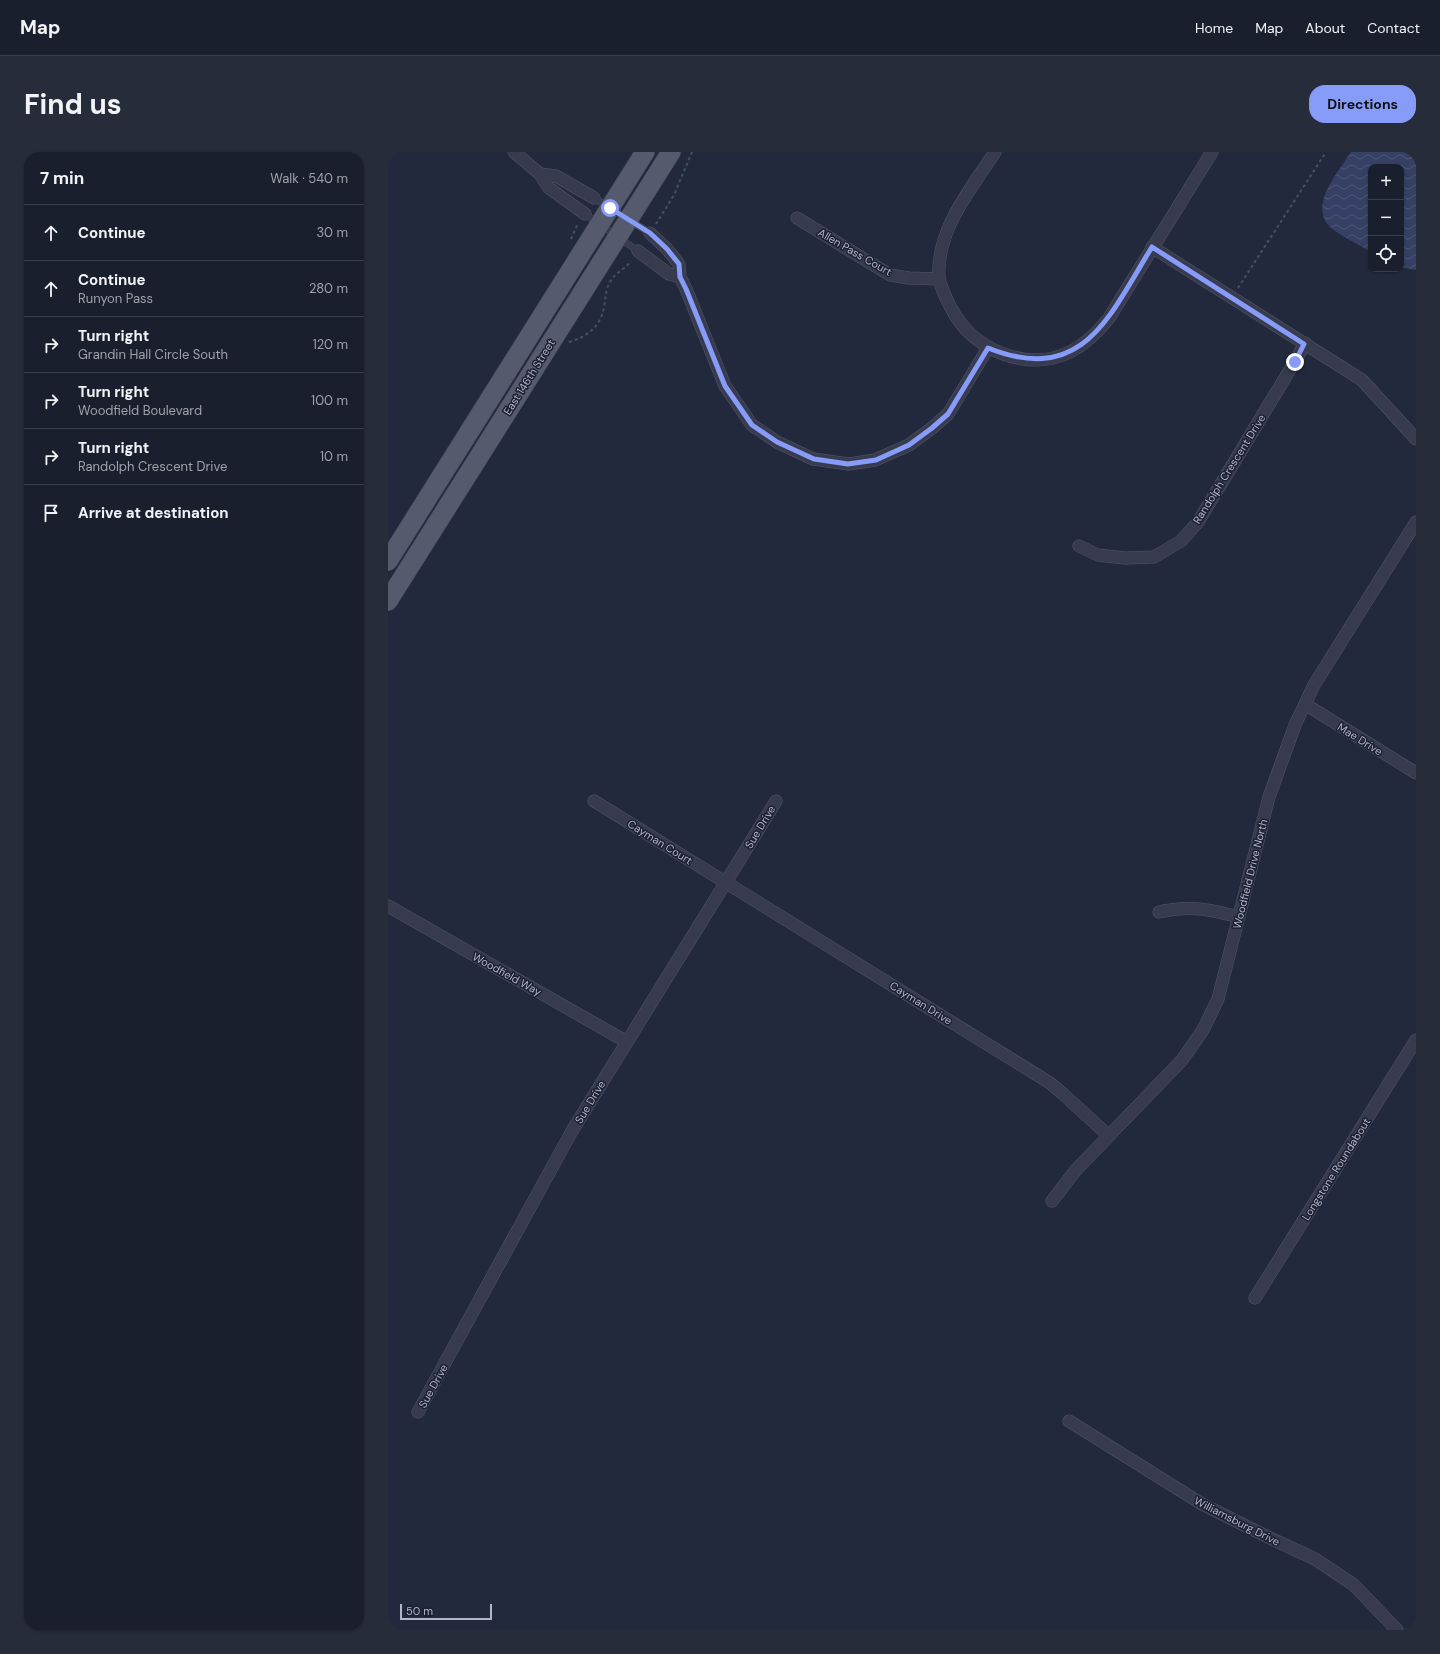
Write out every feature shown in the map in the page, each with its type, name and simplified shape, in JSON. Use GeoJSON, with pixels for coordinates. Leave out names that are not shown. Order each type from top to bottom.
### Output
{"type":"FeatureCollection","features":[{"type":"Feature","properties":{"kind":"main road","name":"East 146th Street"},"geometry":{"type":"LineString","coordinates":[[388,560],[592,219],[610,208],[645,152]]}},
{"type":"Feature","properties":{"kind":"main road","name":"East 146th Street"},"geometry":{"type":"LineString","coordinates":[[388,601],[671,152]]}},
{"type":"Feature","properties":{"kind":"street"},"geometry":{"type":"LineString","coordinates":[[514,152],[540,174],[549,188],[592,219]]}},
{"type":"Feature","properties":{"kind":"street"},"geometry":{"type":"LineString","coordinates":[[995,152],[953,218],[942,249],[939,279],[955,316],[964,328],[988,348],[1006,355],[1030,359],[1069,353],[1079,347],[1098,331],[1109,318],[1212,152]]}},
{"type":"Feature","properties":{"kind":"street"},"geometry":{"type":"LineString","coordinates":[[540,174],[556,176],[594,198]]}},
{"type":"Feature","properties":{"kind":"street","name":"Allen Pass Court"},"geometry":{"type":"LineString","coordinates":[[797,218],[890,275],[909,278],[939,279]]}},
{"type":"Feature","properties":{"kind":"street"},"geometry":{"type":"LineString","coordinates":[[652,229],[679,264],[680,277],[725,386],[752,425],[777,442],[814,459],[848,464],[876,460],[909,445],[948,414],[988,348]]}},
{"type":"Feature","properties":{"kind":"street"},"geometry":{"type":"LineString","coordinates":[[1152,247],[1362,380],[1416,439]]}},
{"type":"Feature","properties":{"kind":"street"},"geometry":{"type":"LineString","coordinates":[[638,251],[669,274],[680,277]]}},
{"type":"Feature","properties":{"kind":"street","name":"Randolph Crescent Drive"},"geometry":{"type":"LineString","coordinates":[[1080,546],[1098,555],[1125,558],[1154,557],[1181,541],[1198,522],[1304,344]]}},
{"type":"Feature","properties":{"kind":"street","name":"Woodfield Drive North"},"geometry":{"type":"LineString","coordinates":[[1052,1201],[1075,1171],[1108,1135],[1182,1060],[1203,1030],[1218,999],[1269,797],[1282,758],[1314,685],[1416,522]]}},
{"type":"Feature","properties":{"kind":"street","name":"Mae Drive"},"geometry":{"type":"LineString","coordinates":[[1305,704],[1416,773]]}},
{"type":"Feature","properties":{"kind":"street","name":"Cayman Court"},"geometry":{"type":"LineString","coordinates":[[594,801],[726,883]]}},
{"type":"Feature","properties":{"kind":"street","name":"Sue Drive"},"geometry":{"type":"LineString","coordinates":[[418,1412],[572,1131],[776,801]]}},
{"type":"Feature","properties":{"kind":"street","name":"Cayman Drive"},"geometry":{"type":"LineString","coordinates":[[726,883],[1050,1083],[1108,1135]]}},
{"type":"Feature","properties":{"kind":"street","name":"Woodfield Way"},"geometry":{"type":"LineString","coordinates":[[388,906],[627,1042]]}},
{"type":"Feature","properties":{"kind":"street"},"geometry":{"type":"LineString","coordinates":[[1159,912],[1178,908],[1198,908],[1239,917]]}},
{"type":"Feature","properties":{"kind":"street","name":"Longstone Roundabout"},"geometry":{"type":"LineString","coordinates":[[1255,1298],[1416,1040]]}},
{"type":"Feature","properties":{"kind":"street","name":"Williamsburg Drive"},"geometry":{"type":"LineString","coordinates":[[1069,1421],[1202,1504],[1272,1540],[1315,1559],[1354,1585],[1398,1630]]}},
{"type":"Feature","properties":{"kind":"lane"},"geometry":{"type":"LineString","coordinates":[[594,198],[628,220],[652,229]]}},
{"type":"Feature","properties":{"kind":"lane"},"geometry":{"type":"LineString","coordinates":[[592,219],[638,251]]}},
{"type":"Feature","properties":{"kind":"path"},"geometry":{"type":"LineString","coordinates":[[652,229],[674,195],[692,152]]}},
{"type":"Feature","properties":{"kind":"path"},"geometry":{"type":"LineString","coordinates":[[1237,289],[1326,152]]}},
{"type":"Feature","properties":{"kind":"water"},"geometry":{"type":"Polygon","coordinates":[[[1351,152],[1416,152],[1416,270],[1404,268],[1404,164],[1368,164],[1368,250],[1329,226],[1324,217],[1322,208],[1324,198],[1333,178],[1351,152]]]}},
{"type":"Feature","properties":{"kind":"route"},"geometry":{"type":"LineString","coordinates":[[610,208],[650,233],[667,249],[679,264],[680,277],[725,386],[752,425],[777,442],[814,459],[848,464],[876,460],[909,445],[948,414],[988,348],[1018,358],[1043,359],[1069,353],[1079,347],[1088,341],[1109,318],[1152,247],[1170,257],[1304,344],[1295,362]]}}]}
